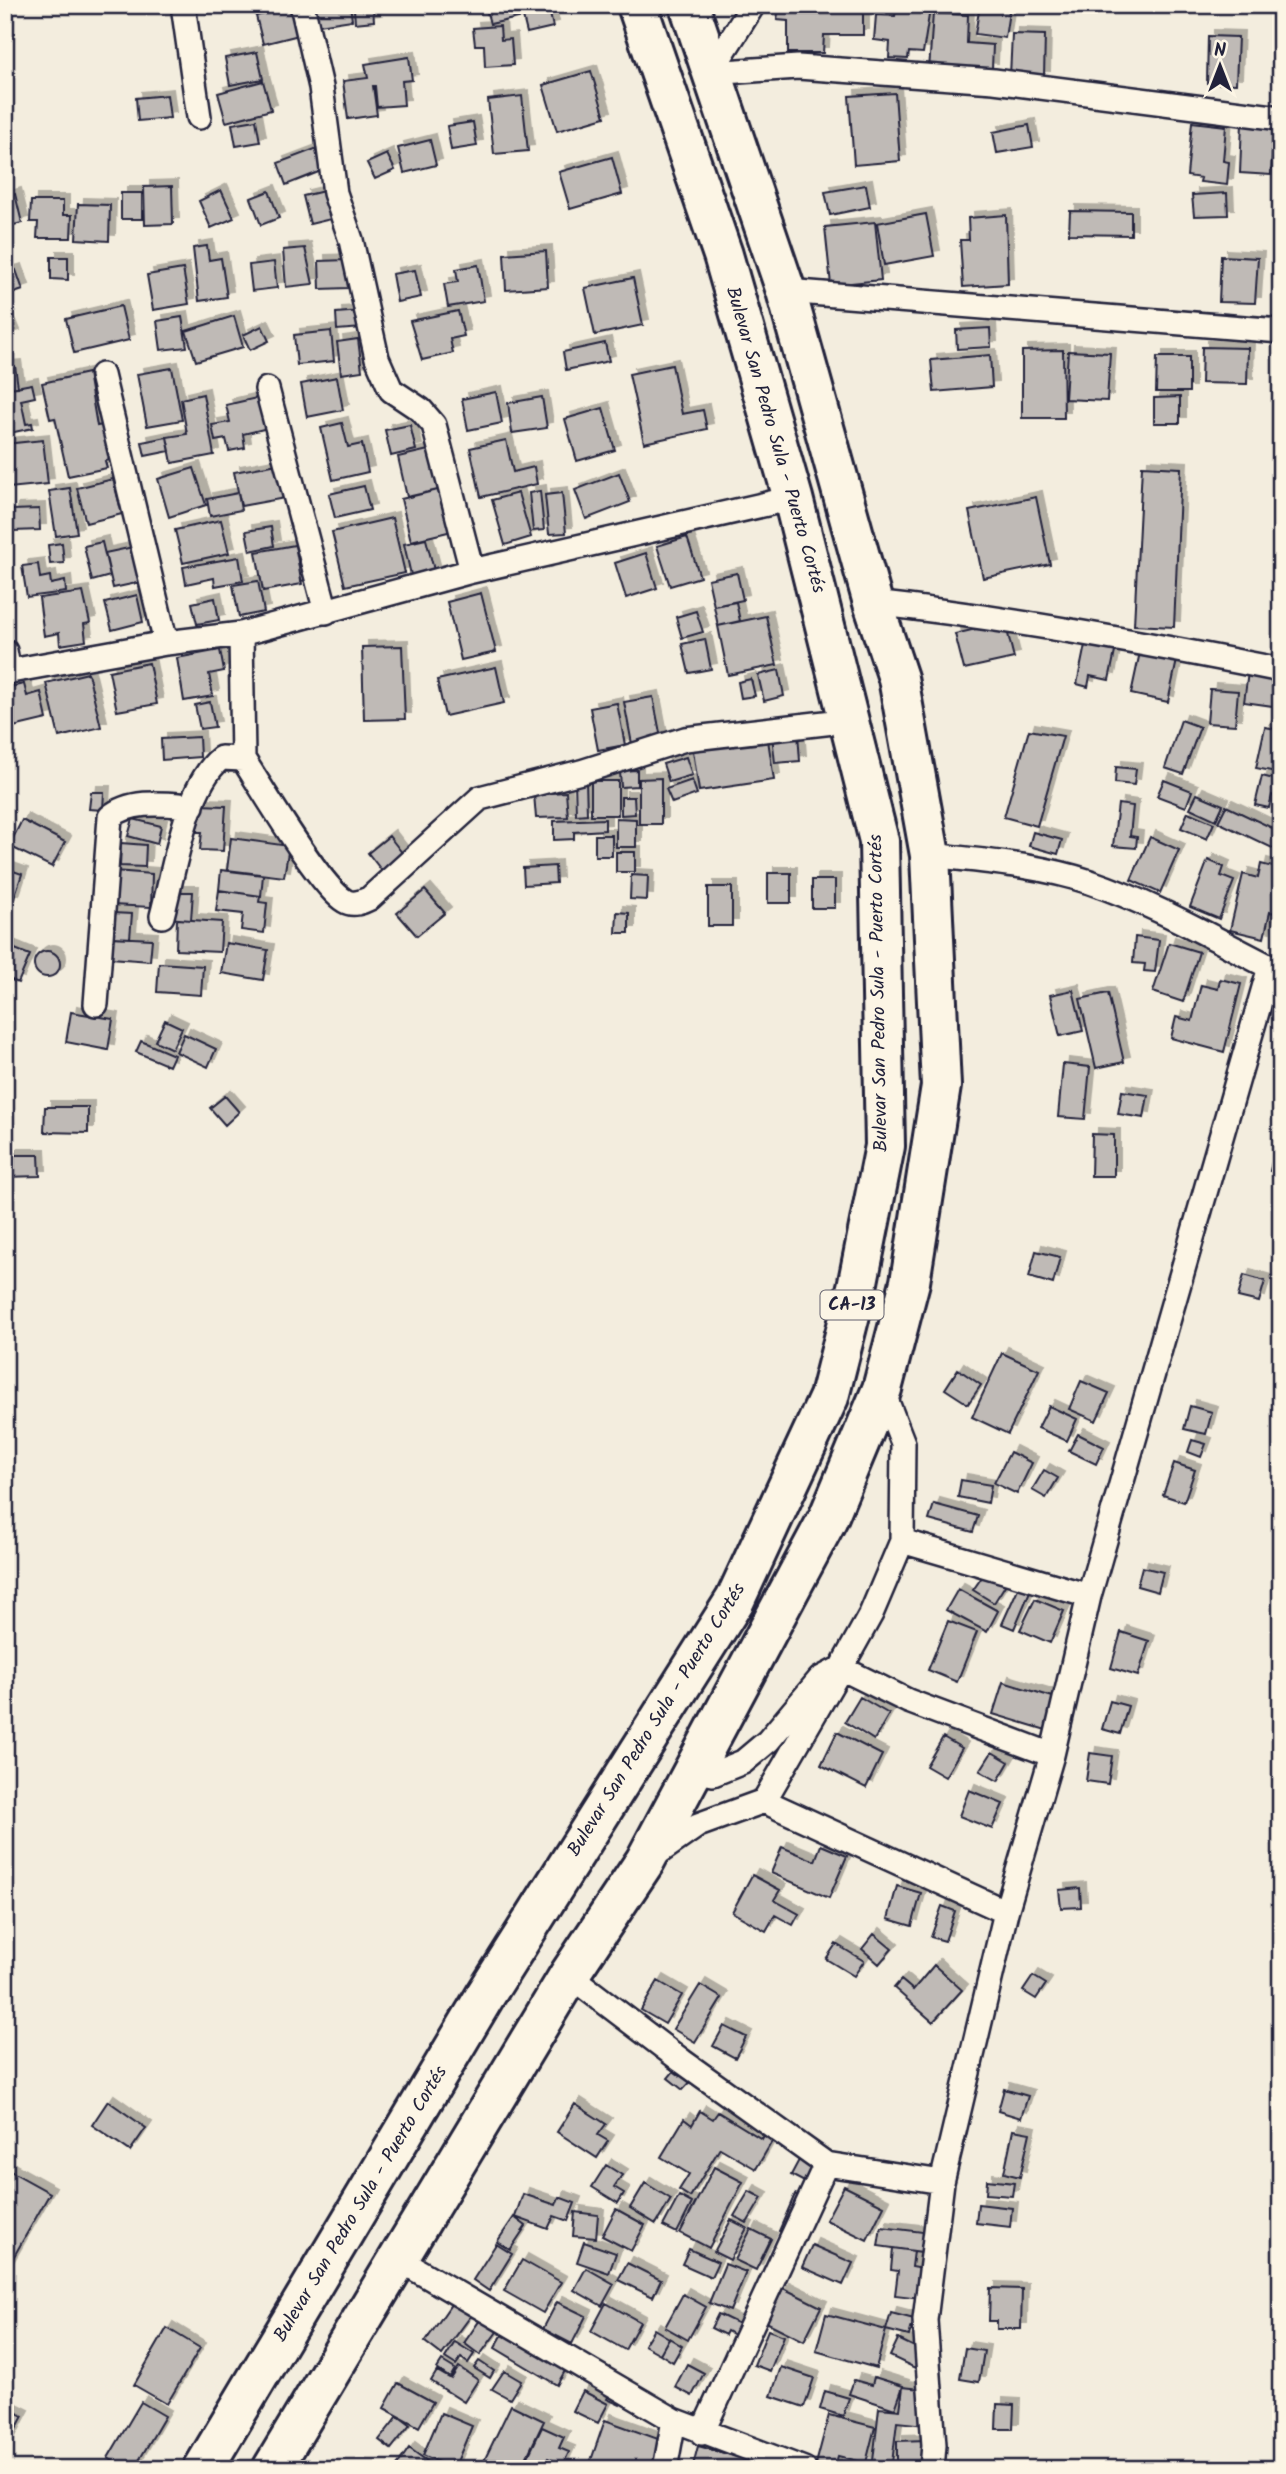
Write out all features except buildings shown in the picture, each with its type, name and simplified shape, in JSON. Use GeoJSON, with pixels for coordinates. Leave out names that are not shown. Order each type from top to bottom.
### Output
{"type":"FeatureCollection","features":[{"type":"Feature","properties":{"kind":"highway","name":"Bulevar San Pedro Sula - Puerto Cortés"},"geometry":{"type":"LineString","coordinates":[[203,2469],[485,1996],[735,1600],[829,1397],[857,1287],[885,1146],[880,841],[793,498],[723,255],[638,5]]}},
{"type":"Feature","properties":{"kind":"highway","name":"CA-13"},"geometry":{"type":"LineString","coordinates":[[272,2469],[569,1975],[645,1861],[691,1770],[828,1518],[882,1389],[910,1283],[941,1086],[930,855],[898,678],[873,603],[786,291],[689,5]]}},
{"type":"Feature","properties":{"kind":"street"},"geometry":{"type":"LineString","coordinates":[[183,5],[199,117]]}},
{"type":"Feature","properties":{"kind":"street"},"geometry":{"type":"LineString","coordinates":[[302,5],[321,87],[335,193],[351,240],[377,358],[391,390],[421,410],[434,425],[472,571]]}},
{"type":"Feature","properties":{"kind":"street"},"geometry":{"type":"LineString","coordinates":[[710,73],[753,5]]}},
{"type":"Feature","properties":{"kind":"street"},"geometry":{"type":"LineString","coordinates":[[710,73],[798,67],[994,81],[1281,118]]}},
{"type":"Feature","properties":{"kind":"street"},"geometry":{"type":"LineString","coordinates":[[786,291],[1281,331]]}},
{"type":"Feature","properties":{"kind":"street"},"geometry":{"type":"LineString","coordinates":[[102,375],[166,643]]}},
{"type":"Feature","properties":{"kind":"street"},"geometry":{"type":"LineString","coordinates":[[267,389],[326,612]]}},
{"type":"Feature","properties":{"kind":"street"},"geometry":{"type":"LineString","coordinates":[[7,665],[241,634],[472,571],[793,498]]}},
{"type":"Feature","properties":{"kind":"street"},"geometry":{"type":"LineString","coordinates":[[873,603],[992,616],[1159,645],[1281,670]]}},
{"type":"Feature","properties":{"kind":"street"},"geometry":{"type":"LineString","coordinates":[[241,634],[243,759],[320,875],[345,901],[358,904],[370,898],[480,798],[510,788],[581,772],[685,739],[851,720]]}},
{"type":"Feature","properties":{"kind":"street"},"geometry":{"type":"LineString","coordinates":[[162,916],[192,806],[208,769],[221,758],[243,759]]}},
{"type":"Feature","properties":{"kind":"street"},"geometry":{"type":"LineString","coordinates":[[96,1004],[110,817],[120,808],[156,803],[192,806]]}},
{"type":"Feature","properties":{"kind":"street"},"geometry":{"type":"LineString","coordinates":[[930,855],[1013,865],[1089,881],[1275,967],[1089,1596],[1052,1755],[1006,1912],[942,2182],[925,2320],[934,2445],[932,2469]]}},
{"type":"Feature","properties":{"kind":"street"},"geometry":{"type":"LineString","coordinates":[[645,1861],[698,1825],[764,1801],[871,1614],[902,1541],[903,1443],[882,1389]]}},
{"type":"Feature","properties":{"kind":"street"},"geometry":{"type":"LineString","coordinates":[[902,1541],[1089,1596]]}},
{"type":"Feature","properties":{"kind":"street"},"geometry":{"type":"LineString","coordinates":[[841,1668],[908,1701],[1052,1755]]}},
{"type":"Feature","properties":{"kind":"street"},"geometry":{"type":"LineString","coordinates":[[691,1770],[713,1774],[743,1762],[768,1741],[820,1679],[841,1668]]}},
{"type":"Feature","properties":{"kind":"street"},"geometry":{"type":"LineString","coordinates":[[764,1801],[1006,1912]]}},
{"type":"Feature","properties":{"kind":"street"},"geometry":{"type":"LineString","coordinates":[[569,1975],[682,2062],[826,2164],[942,2182]]}},
{"type":"Feature","properties":{"kind":"street"},"geometry":{"type":"LineString","coordinates":[[702,2433],[826,2164]]}},
{"type":"Feature","properties":{"kind":"street"},"geometry":{"type":"LineString","coordinates":[[398,2259],[674,2420],[702,2433],[804,2469]]}},
{"type":"Feature","properties":{"kind":"street"},"geometry":{"type":"LineString","coordinates":[[665,2469],[674,2420]]}}]}
